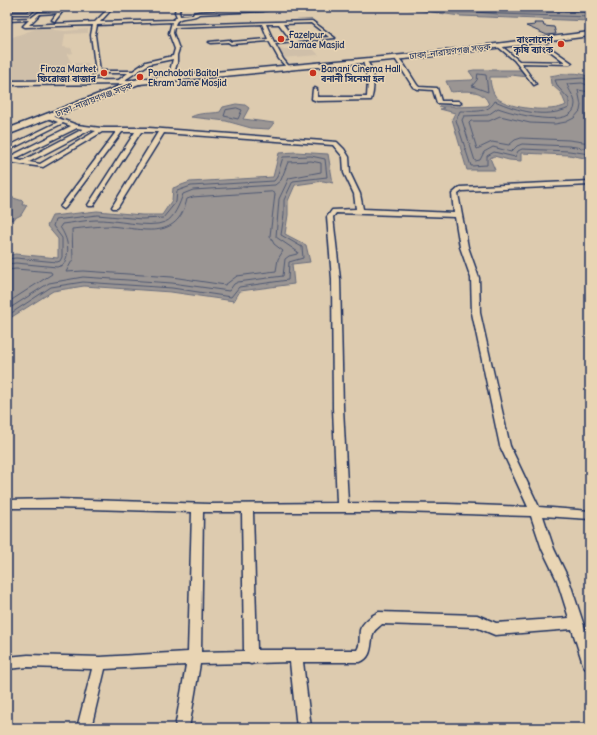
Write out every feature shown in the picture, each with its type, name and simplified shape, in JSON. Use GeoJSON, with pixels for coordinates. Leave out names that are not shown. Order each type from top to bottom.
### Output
{"type":"FeatureCollection","features":[{"type":"Feature","properties":{"kind":"highway","name":"ঢাকা-নারায়ণগঞ্জ সড়ক"},"geometry":{"type":"LineString","coordinates":[[7,132],[138,82],[396,58],[590,34]]}},
{"type":"Feature","properties":{"kind":"main road"},"geometry":{"type":"LineString","coordinates":[[7,83],[138,82]]}},
{"type":"Feature","properties":{"kind":"street"},"geometry":{"type":"LineString","coordinates":[[7,14],[29,13],[35,7]]}},
{"type":"Feature","properties":{"kind":"street"},"geometry":{"type":"LineString","coordinates":[[90,82],[98,72],[93,35],[96,23],[108,11],[107,7]]}},
{"type":"Feature","properties":{"kind":"street"},"geometry":{"type":"LineString","coordinates":[[178,7],[177,12],[179,16]]}},
{"type":"Feature","properties":{"kind":"street"},"geometry":{"type":"LineString","coordinates":[[179,16],[195,16],[195,14],[199,13],[263,10],[274,7]]}},
{"type":"Feature","properties":{"kind":"street"},"geometry":{"type":"LineString","coordinates":[[170,79],[175,63],[176,48],[171,33],[179,16],[192,10]]}},
{"type":"Feature","properties":{"kind":"street"},"geometry":{"type":"LineString","coordinates":[[54,20],[60,12],[39,13],[25,26],[96,23],[224,24],[312,22],[333,38],[337,43]]}},
{"type":"Feature","properties":{"kind":"street"},"geometry":{"type":"LineString","coordinates":[[223,12],[226,18],[224,24]]}},
{"type":"Feature","properties":{"kind":"street"},"geometry":{"type":"LineString","coordinates":[[7,20],[31,20]]}},
{"type":"Feature","properties":{"kind":"street"},"geometry":{"type":"LineString","coordinates":[[264,23],[283,63],[289,69]]}},
{"type":"Feature","properties":{"kind":"street"},"geometry":{"type":"LineString","coordinates":[[280,23],[294,42]]}},
{"type":"Feature","properties":{"kind":"street"},"geometry":{"type":"LineString","coordinates":[[232,37],[294,42],[333,38]]}},
{"type":"Feature","properties":{"kind":"street"},"geometry":{"type":"LineString","coordinates":[[211,42],[230,41],[231,43],[271,40]]}},
{"type":"Feature","properties":{"kind":"street"},"geometry":{"type":"LineString","coordinates":[[519,62],[570,63],[539,41]]}},
{"type":"Feature","properties":{"kind":"street"},"geometry":{"type":"LineString","coordinates":[[498,45],[519,62],[534,84]]}},
{"type":"Feature","properties":{"kind":"street"},"geometry":{"type":"LineString","coordinates":[[118,82],[148,64],[175,57]]}},
{"type":"Feature","properties":{"kind":"street"},"geometry":{"type":"LineString","coordinates":[[396,58],[404,66],[415,86],[418,88],[435,89],[439,102],[458,103]]}},
{"type":"Feature","properties":{"kind":"street"},"geometry":{"type":"LineString","coordinates":[[315,89],[315,98],[369,99],[371,91],[371,71],[365,61]]}},
{"type":"Feature","properties":{"kind":"street"},"geometry":{"type":"LineString","coordinates":[[98,72],[134,72]]}},
{"type":"Feature","properties":{"kind":"street"},"geometry":{"type":"LineString","coordinates":[[47,116],[76,126],[101,130],[162,131],[204,136],[334,143],[342,150],[346,157],[347,172],[357,194],[360,211]]}},
{"type":"Feature","properties":{"kind":"street"},"geometry":{"type":"LineString","coordinates":[[7,149],[62,122]]}},
{"type":"Feature","properties":{"kind":"street"},"geometry":{"type":"LineString","coordinates":[[8,160],[76,126]]}},
{"type":"Feature","properties":{"kind":"street"},"geometry":{"type":"LineString","coordinates":[[23,163],[89,128]]}},
{"type":"Feature","properties":{"kind":"street"},"geometry":{"type":"LineString","coordinates":[[8,160],[41,166],[101,130]]}},
{"type":"Feature","properties":{"kind":"street"},"geometry":{"type":"LineString","coordinates":[[63,208],[120,130]]}},
{"type":"Feature","properties":{"kind":"street"},"geometry":{"type":"LineString","coordinates":[[91,205],[139,130]]}},
{"type":"Feature","properties":{"kind":"street"},"geometry":{"type":"LineString","coordinates":[[115,207],[162,131]]}},
{"type":"Feature","properties":{"kind":"street"},"geometry":{"type":"LineString","coordinates":[[590,183],[460,189],[455,194],[464,247],[475,278],[476,313],[505,446],[535,510],[548,549],[563,580],[590,664]]}},
{"type":"Feature","properties":{"kind":"street"},"geometry":{"type":"LineString","coordinates":[[343,507],[338,408],[336,279],[330,217],[334,211],[458,215]]}},
{"type":"Feature","properties":{"kind":"street"},"geometry":{"type":"LineString","coordinates":[[7,504],[198,508],[343,507],[535,510],[590,515]]}},
{"type":"Feature","properties":{"kind":"street"},"geometry":{"type":"LineString","coordinates":[[182,728],[194,658],[198,508]]}},
{"type":"Feature","properties":{"kind":"street"},"geometry":{"type":"LineString","coordinates":[[247,508],[251,658]]}},
{"type":"Feature","properties":{"kind":"street"},"geometry":{"type":"LineString","coordinates":[[7,664],[28,661],[100,663],[194,658],[251,658],[330,655],[360,656],[365,649],[367,630],[380,618],[476,621],[495,629],[577,623]]}},
{"type":"Feature","properties":{"kind":"street"},"geometry":{"type":"LineString","coordinates":[[296,657],[304,728]]}},
{"type":"Feature","properties":{"kind":"street"},"geometry":{"type":"LineString","coordinates":[[84,728],[100,663]]}},
{"type":"Feature","properties":{"kind":"shaded area"},"geometry":{"type":"Polygon","coordinates":[[[54,27],[54,30],[65,31],[88,29],[88,33],[65,34],[63,47],[71,48],[73,53],[67,54],[71,63],[88,63],[90,79],[7,82],[7,39],[38,28],[54,27]]]}},
{"type":"Feature","properties":{"kind":"shaded area"},"geometry":{"type":"Polygon","coordinates":[[[311,47],[319,55],[282,58],[275,50],[311,47]]]}},
{"type":"Feature","properties":{"kind":"water"},"geometry":{"type":"Polygon","coordinates":[[[397,7],[590,7],[590,21],[460,16],[397,7]]]}},
{"type":"Feature","properties":{"kind":"water"},"geometry":{"type":"Polygon","coordinates":[[[523,70],[528,77],[511,75],[507,77],[490,77],[491,85],[495,96],[503,102],[531,109],[551,109],[566,105],[561,93],[551,84],[550,76],[576,73],[590,78],[590,159],[569,155],[521,153],[521,161],[509,160],[494,156],[490,158],[495,170],[467,170],[452,119],[455,113],[440,109],[444,108],[439,106],[455,107],[489,105],[487,100],[478,93],[468,91],[451,92],[446,81],[472,80],[474,78],[469,71],[523,70]]]}},
{"type":"Feature","properties":{"kind":"water"},"geometry":{"type":"Polygon","coordinates":[[[236,104],[245,105],[249,108],[243,119],[274,123],[269,129],[251,128],[226,121],[191,117],[194,115],[220,112],[223,107],[236,104]]]}},
{"type":"Feature","properties":{"kind":"water"},"geometry":{"type":"Polygon","coordinates":[[[296,152],[328,154],[333,183],[323,181],[295,185],[288,201],[288,215],[285,234],[306,245],[310,262],[292,264],[294,284],[240,291],[234,301],[171,292],[84,286],[53,291],[7,320],[7,256],[15,254],[58,258],[58,239],[47,226],[52,216],[97,211],[142,215],[162,215],[172,200],[173,188],[190,182],[273,177],[279,153],[296,152]]]}},
{"type":"Feature","properties":{"kind":"water"},"geometry":{"type":"Polygon","coordinates":[[[7,196],[23,201],[22,205],[27,205],[21,215],[7,222],[7,196]]]}},
{"type":"Feature","properties":{"kind":"building"},"geometry":{"type":"Polygon","coordinates":[[[534,23],[543,23],[544,26],[554,27],[556,34],[547,35],[526,26],[535,25],[534,23]]]}},
{"type":"Feature","properties":{"kind":"place","name":"Fazelpur Jamae Masjid"},"geometry":{"type":"Point","coordinates":[281,39]}},
{"type":"Feature","properties":{"kind":"place","name":"বাংলাদেশ কৃষি ব্যাংক"},"geometry":{"type":"Point","coordinates":[561,44]}},
{"type":"Feature","properties":{"kind":"place","name":"Firoza Market ফিরোজা বাজার"},"geometry":{"type":"Point","coordinates":[104,73]}},
{"type":"Feature","properties":{"kind":"place","name":"Banani Cinema Hall বনানী সিনেমা হল"},"geometry":{"type":"Point","coordinates":[313,73]}},
{"type":"Feature","properties":{"kind":"place","name":"Ponchoboti Baitol Ekram Jame Mosjid"},"geometry":{"type":"Point","coordinates":[140,77]}}]}
